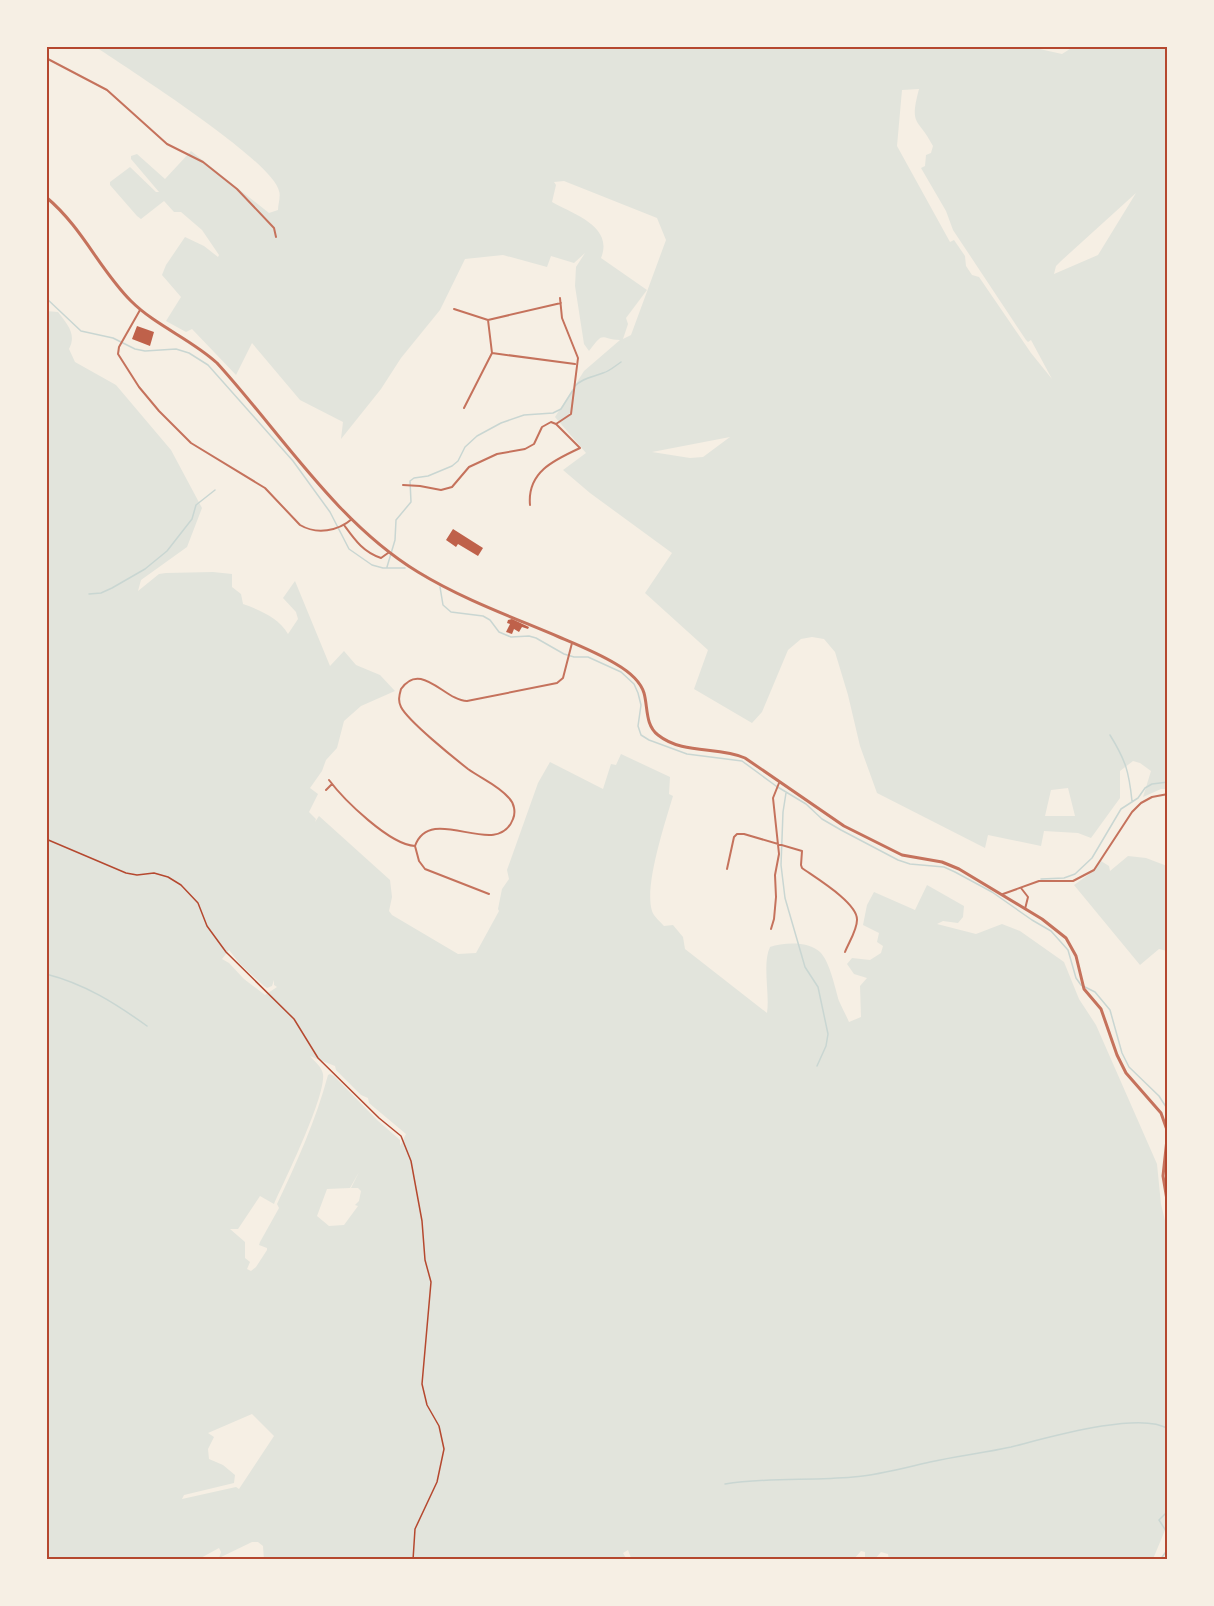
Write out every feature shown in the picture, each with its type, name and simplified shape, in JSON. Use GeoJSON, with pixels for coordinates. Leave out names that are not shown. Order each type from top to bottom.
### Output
{"type":"FeatureCollection","features":[{"type":"Feature","properties":{"kind":"street"},"geometry":{"type":"LineString","coordinates":[[46,58],[107,90],[167,144],[203,162],[237,189],[274,228],[276,237]]}},
{"type":"Feature","properties":{"kind":"street"},"geometry":{"type":"LineString","coordinates":[[46,197],[72,222],[117,285],[140,309],[217,363],[352,519],[389,552],[452,591],[611,661],[635,678],[644,693],[651,726],[661,738],[691,748],[741,756],[844,826],[902,855],[954,866],[1047,922],[1066,938],[1076,956],[1084,989],[1103,1013],[1117,1055],[1126,1073],[1161,1113],[1167,1130],[1163,1176],[1167,1206]]}},
{"type":"Feature","properties":{"kind":"street"},"geometry":{"type":"LineString","coordinates":[[556,424],[572,414],[578,358],[562,318],[560,298]]}},
{"type":"Feature","properties":{"kind":"street"},"geometry":{"type":"LineString","coordinates":[[454,309],[488,320],[561,303]]}},
{"type":"Feature","properties":{"kind":"street"},"geometry":{"type":"LineString","coordinates":[[140,309],[119,347],[120,357],[139,387],[191,443],[265,488],[306,529],[326,531],[344,525],[352,519]]}},
{"type":"Feature","properties":{"kind":"street"},"geometry":{"type":"LineString","coordinates":[[464,408],[492,353],[488,320]]}},
{"type":"Feature","properties":{"kind":"street"},"geometry":{"type":"LineString","coordinates":[[492,353],[577,364]]}},
{"type":"Feature","properties":{"kind":"street"},"geometry":{"type":"LineString","coordinates":[[403,485],[441,490],[452,487],[469,467],[497,454],[525,449],[534,444],[542,427],[551,422],[556,424],[580,448],[556,459],[536,476],[529,493],[530,505]]}},
{"type":"Feature","properties":{"kind":"street"},"geometry":{"type":"LineString","coordinates":[[344,525],[366,552],[381,558],[389,552]]}},
{"type":"Feature","properties":{"kind":"street"},"geometry":{"type":"LineString","coordinates":[[489,894],[425,869],[419,861],[415,846],[420,835],[429,829],[440,828],[496,835],[509,827],[515,815],[511,799],[496,786],[470,770],[410,718],[399,700],[404,685],[414,679],[427,680],[462,701],[475,701],[559,682],[564,676],[572,643]]}},
{"type":"Feature","properties":{"kind":"street"},"geometry":{"type":"LineString","coordinates":[[329,780],[369,820],[389,836],[397,842],[415,846]]}},
{"type":"Feature","properties":{"kind":"street"},"geometry":{"type":"LineString","coordinates":[[326,790],[332,784]]}},
{"type":"Feature","properties":{"kind":"street"},"geometry":{"type":"LineString","coordinates":[[771,929],[774,919],[775,875],[780,845],[773,798],[779,784]]}},
{"type":"Feature","properties":{"kind":"street"},"geometry":{"type":"LineString","coordinates":[[1003,894],[1039,881],[1073,881],[1094,870],[1132,812],[1152,797],[1167,794]]}},
{"type":"Feature","properties":{"kind":"street"},"geometry":{"type":"LineString","coordinates":[[727,869],[734,837],[737,834],[802,851],[802,868],[853,907],[858,916],[845,952]]}},
{"type":"Feature","properties":{"kind":"street"},"geometry":{"type":"LineString","coordinates":[[1020,887],[1028,897],[1025,909]]}},
{"type":"Feature","properties":{"kind":"path"},"geometry":{"type":"LineString","coordinates":[[46,839],[126,873],[137,875],[154,873],[168,877],[182,885],[198,903],[207,926],[226,952],[294,1018],[318,1058],[379,1118],[401,1136],[411,1161],[422,1221],[425,1260],[431,1282],[422,1384],[427,1405],[439,1426],[444,1449],[437,1482],[415,1529],[413,1560]]}},
{"type":"Feature","properties":{"kind":"shaded area"},"geometry":{"type":"Polygon","coordinates":[[[1034,46],[1062,54],[1073,47],[1167,47],[1167,789],[1161,789],[1143,797],[1151,771],[1133,761],[1120,771],[1120,798],[1091,838],[1078,833],[1044,831],[1041,846],[988,835],[985,848],[877,793],[860,746],[835,652],[824,639],[812,637],[801,639],[788,650],[762,712],[752,723],[694,689],[708,650],[645,593],[672,553],[590,493],[563,470],[586,453],[555,417],[584,371],[620,340],[600,338],[589,351],[584,344],[575,286],[576,267],[585,253],[574,263],[551,256],[547,267],[503,255],[465,259],[440,310],[341,439],[343,422],[300,400],[252,343],[236,375],[192,329],[186,332],[166,321],[181,297],[162,275],[185,237],[204,246],[218,257],[219,255],[202,230],[181,212],[174,212],[164,201],[141,219],[110,185],[110,182],[130,167],[156,192],[159,192],[131,159],[131,156],[137,154],[165,179],[191,151],[269,213],[278,210],[279,191],[270,177],[252,159],[226,138],[96,47],[1034,46]],[[919,89],[902,90],[897,146],[950,242],[954,240],[965,256],[966,266],[972,275],[979,277],[1031,353],[1052,379],[1031,340],[1028,342],[1026,340],[953,230],[946,211],[921,168],[925,166],[926,155],[931,153],[933,146],[915,116],[919,89]],[[564,181],[554,182],[556,185],[552,202],[589,222],[597,229],[602,237],[601,258],[647,290],[626,318],[628,324],[623,339],[631,335],[666,240],[657,218],[564,181]],[[1136,193],[1056,266],[1054,274],[1098,255],[1136,193]],[[730,437],[652,452],[690,458],[703,457],[730,437]],[[1068,788],[1051,790],[1045,816],[1075,816],[1068,788]]]}},
{"type":"Feature","properties":{"kind":"shaded area"},"geometry":{"type":"Polygon","coordinates":[[[46,311],[58,312],[68,325],[72,339],[69,349],[75,362],[116,385],[171,450],[202,508],[187,547],[141,580],[138,591],[159,574],[213,572],[232,574],[232,587],[241,594],[243,604],[274,619],[288,634],[298,619],[296,612],[283,598],[295,581],[330,666],[344,651],[356,665],[380,675],[395,691],[361,706],[344,721],[337,748],[326,760],[322,771],[310,788],[318,794],[309,812],[316,819],[315,822],[319,816],[390,880],[392,897],[389,911],[392,915],[458,954],[476,953],[499,911],[502,889],[509,879],[507,870],[538,783],[550,762],[603,789],[611,764],[616,765],[621,754],[670,777],[669,794],[673,796],[656,854],[651,886],[650,900],[653,913],[664,926],[673,925],[683,937],[685,949],[767,1013],[766,970],[770,947],[782,944],[803,944],[815,948],[824,956],[839,1001],[849,1022],[861,1017],[860,986],[867,978],[854,974],[847,964],[852,958],[870,960],[881,953],[883,946],[877,942],[879,933],[863,925],[867,905],[874,892],[915,910],[927,885],[964,906],[963,917],[958,923],[943,921],[937,924],[976,934],[1002,924],[1020,931],[1064,962],[1079,999],[1096,1025],[1157,1164],[1161,1204],[1168,1233],[1168,1523],[1153,1559],[889,1560],[888,1554],[881,1552],[875,1559],[865,1560],[865,1552],[861,1551],[853,1560],[628,1560],[631,1558],[628,1550],[623,1553],[627,1560],[264,1560],[263,1546],[258,1542],[252,1542],[219,1558],[221,1552],[219,1548],[199,1559],[47,1559],[46,311]],[[229,950],[222,959],[265,995],[277,987],[274,985],[274,980],[272,986],[267,988],[264,986],[240,964],[229,950]],[[310,1056],[323,1074],[318,1100],[304,1138],[274,1204],[260,1196],[238,1229],[230,1229],[245,1242],[245,1258],[250,1262],[247,1269],[251,1271],[267,1250],[259,1245],[260,1242],[279,1208],[277,1204],[306,1141],[328,1075],[334,1076],[400,1140],[400,1146],[406,1134],[369,1103],[368,1098],[361,1095],[336,1070],[335,1066],[310,1056]],[[359,1172],[350,1188],[327,1189],[317,1216],[329,1226],[344,1225],[358,1206],[355,1205],[359,1201],[361,1191],[358,1188],[351,1188],[359,1172]],[[252,1414],[208,1433],[214,1437],[208,1449],[209,1459],[223,1465],[235,1475],[234,1483],[184,1495],[182,1499],[236,1487],[239,1489],[274,1436],[252,1414]]]}},
{"type":"Feature","properties":{"kind":"shaded area"},"geometry":{"type":"Polygon","coordinates":[[[1128,856],[1146,858],[1167,866],[1167,951],[1159,949],[1140,965],[1074,885],[1088,875],[1101,861],[1109,866],[1110,871],[1128,856]]]}},
{"type":"Feature","properties":{"kind":"building"},"geometry":{"type":"Polygon","coordinates":[[[137,326],[154,332],[150,346],[132,339],[137,326]]]}},
{"type":"Feature","properties":{"kind":"building"},"geometry":{"type":"Polygon","coordinates":[[[453,529],[483,548],[478,556],[446,540],[453,529]]]}},
{"type":"Feature","properties":{"kind":"building"},"geometry":{"type":"Polygon","coordinates":[[[512,619],[529,627],[528,629],[522,627],[519,632],[514,629],[512,634],[506,632],[510,624],[507,623],[508,620],[512,619]]]}},
{"type":"Feature","properties":{"kind":"waterway"},"geometry":{"type":"LineString","coordinates":[[46,298],[81,331],[113,338],[135,349],[145,351],[176,349],[189,353],[208,365],[293,461],[330,512],[349,549],[372,565],[383,568],[405,568]]}},
{"type":"Feature","properties":{"kind":"waterway"},"geometry":{"type":"LineString","coordinates":[[575,386],[584,379],[608,371],[621,362]]}},
{"type":"Feature","properties":{"kind":"waterway"},"geometry":{"type":"LineString","coordinates":[[387,567],[395,540],[396,520],[411,502],[410,481],[452,466],[458,461],[465,447],[477,436],[501,423],[524,415],[553,413],[561,409],[573,390]]}},
{"type":"Feature","properties":{"kind":"waterway"},"geometry":{"type":"LineString","coordinates":[[89,594],[101,593],[112,588],[145,569],[167,551],[192,519],[196,505],[215,490]]}},
{"type":"Feature","properties":{"kind":"waterway"},"geometry":{"type":"LineString","coordinates":[[440,587],[443,605],[451,612],[483,616],[490,620],[499,632],[511,637],[536,638],[564,654],[588,657],[621,672],[634,684],[638,693],[641,705],[638,726],[641,735],[649,740],[687,754],[742,761],[806,804],[822,819],[841,830],[898,860],[910,864],[944,867],[955,872],[992,892],[1051,931],[1068,950],[1076,978],[1081,985],[1095,992],[1110,1010],[1122,1053],[1129,1067],[1159,1096],[1168,1110]]}},
{"type":"Feature","properties":{"kind":"waterway"},"geometry":{"type":"LineString","coordinates":[[1110,735],[1126,767],[1132,801]]}},
{"type":"Feature","properties":{"kind":"waterway"},"geometry":{"type":"LineString","coordinates":[[1041,879],[1064,878],[1075,874],[1092,858],[1121,809],[1138,798],[1145,788],[1152,784],[1168,782]]}},
{"type":"Feature","properties":{"kind":"waterway"},"geometry":{"type":"LineString","coordinates":[[786,793],[781,865],[785,898],[805,967],[818,987],[828,1034],[826,1046],[817,1066]]}},
{"type":"Feature","properties":{"kind":"waterway"},"geometry":{"type":"LineString","coordinates":[[46,974],[74,983],[99,995],[147,1026]]}},
{"type":"Feature","properties":{"kind":"waterway"},"geometry":{"type":"LineString","coordinates":[[725,1484],[873,1475],[1115,1424],[1155,1424],[1168,1429]]}},
{"type":"Feature","properties":{"kind":"waterway"},"geometry":{"type":"LineString","coordinates":[[1168,1511],[1159,1520],[1168,1534]]}},
{"type":"Feature","properties":{"kind":"waterway"},"geometry":{"type":"LineString","coordinates":[[1160,1560],[1168,1549]]}}]}
